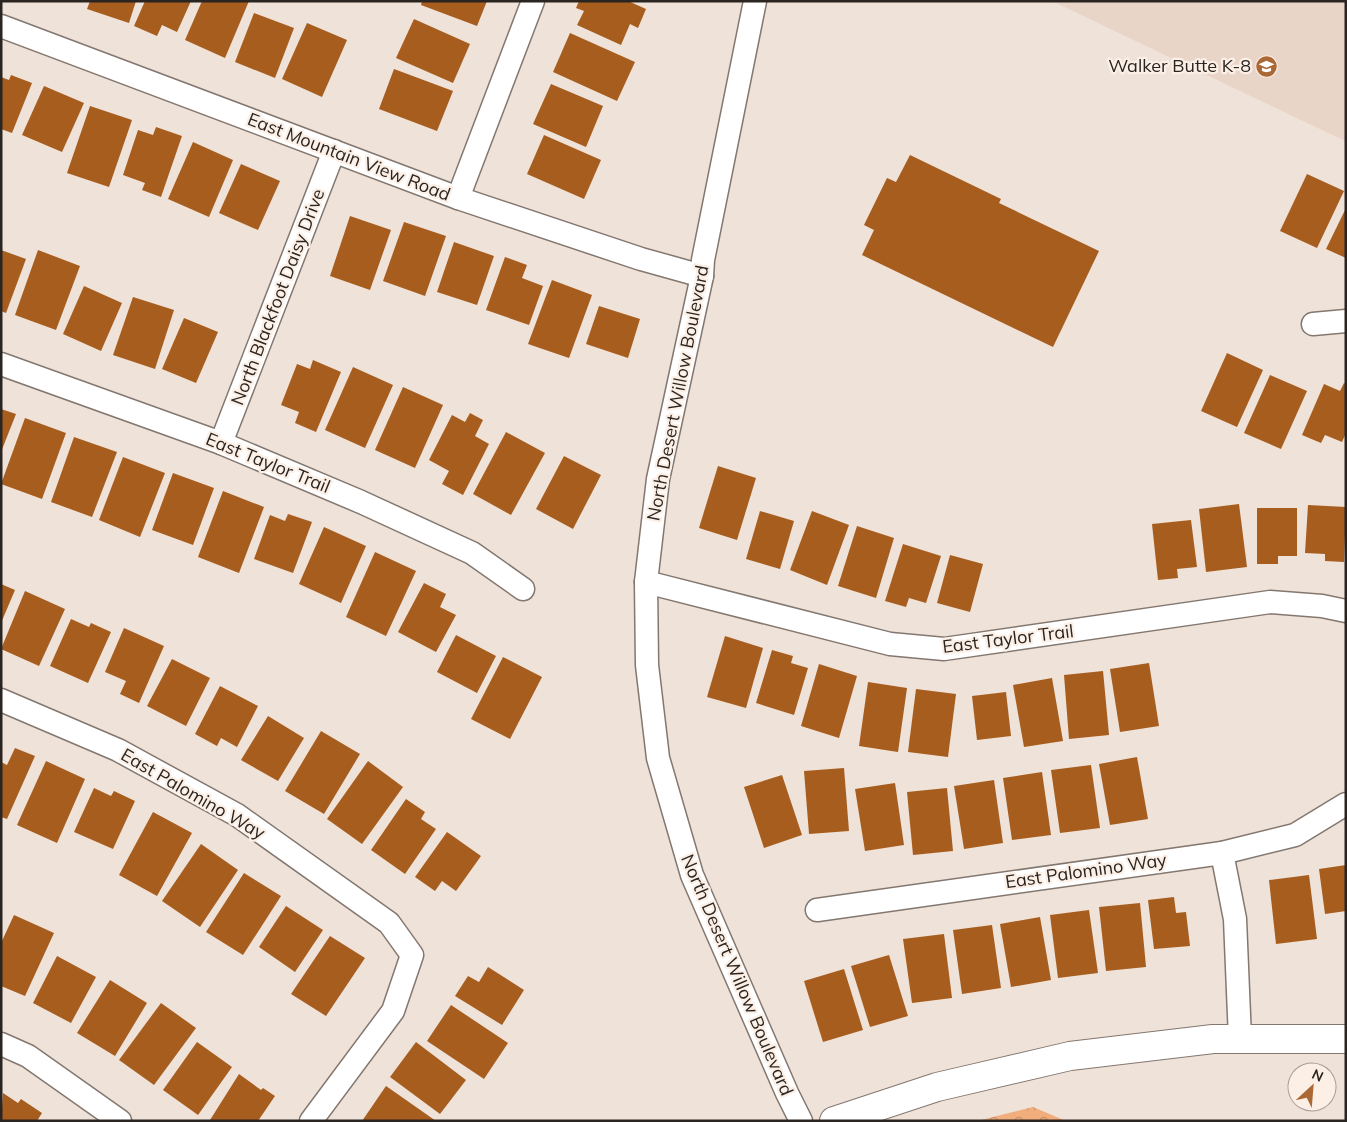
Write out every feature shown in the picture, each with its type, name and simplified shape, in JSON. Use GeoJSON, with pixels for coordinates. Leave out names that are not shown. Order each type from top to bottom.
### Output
{"type":"FeatureCollection","features":[{"type":"Feature","properties":{"kind":"street"},"geometry":{"type":"LineString","coordinates":[[458,198],[533,1]]}},
{"type":"Feature","properties":{"kind":"street","name":"North Desert Willow Boulevard"},"geometry":{"type":"LineString","coordinates":[[755,1],[703,260],[702,276],[658,479],[646,582],[647,666],[658,758],[692,875],[787,1094],[801,1121]]}},
{"type":"Feature","properties":{"kind":"street","name":"East Mountain View Road"},"geometry":{"type":"LineString","coordinates":[[1,26],[458,198],[641,259],[702,276]]}},
{"type":"Feature","properties":{"kind":"street","name":"North Blackfoot Daisy Drive"},"geometry":{"type":"LineString","coordinates":[[221,443],[334,151]]}},
{"type":"Feature","properties":{"kind":"street"},"geometry":{"type":"LineString","coordinates":[[1312,324],[1346,321]]}},
{"type":"Feature","properties":{"kind":"street","name":"East Taylor Trail"},"geometry":{"type":"LineString","coordinates":[[1,364],[221,443],[361,502],[472,553],[523,589]]}},
{"type":"Feature","properties":{"kind":"street","name":"East Taylor Trail"},"geometry":{"type":"LineString","coordinates":[[646,582],[890,644],[944,649],[1270,602],[1322,606],[1346,611]]}},
{"type":"Feature","properties":{"kind":"street","name":"East Palomino Way"},"geometry":{"type":"LineString","coordinates":[[1,700],[118,750],[237,815],[389,923],[412,955],[393,1011],[311,1121]]}},
{"type":"Feature","properties":{"kind":"street","name":"East Palomino Way"},"geometry":{"type":"LineString","coordinates":[[817,910],[1222,853],[1295,835],[1346,804]]}},
{"type":"Feature","properties":{"kind":"street"},"geometry":{"type":"LineString","coordinates":[[1222,853],[1235,919],[1240,1039]]}},
{"type":"Feature","properties":{"kind":"street"},"geometry":{"type":"LineString","coordinates":[[834,1121],[936,1086],[1070,1056],[1213,1039],[1346,1039]]}},
{"type":"Feature","properties":{"kind":"street"},"geometry":{"type":"LineString","coordinates":[[1,1044],[28,1056],[120,1121]]}},
{"type":"Feature","properties":{"kind":"shaded area","name":"Walker Butte K-8"},"geometry":{"type":"Polygon","coordinates":[[[1052,1],[1346,1],[1346,141],[1324,131],[1052,1]]]}},
{"type":"Feature","properties":{"kind":"green space"},"geometry":{"type":"Polygon","coordinates":[[[1033,1107],[1066,1121],[977,1121],[1033,1107]]]}},
{"type":"Feature","properties":{"kind":"building"},"geometry":{"type":"Polygon","coordinates":[[[90,1],[136,1],[129,23],[87,9],[90,1]]]}},
{"type":"Feature","properties":{"kind":"building"},"geometry":{"type":"Polygon","coordinates":[[[145,1],[191,1],[177,32],[162,25],[157,36],[134,26],[145,1]]]}},
{"type":"Feature","properties":{"kind":"building"},"geometry":{"type":"Polygon","coordinates":[[[202,1],[249,1],[225,58],[185,40],[202,1]]]}},
{"type":"Feature","properties":{"kind":"building"},"geometry":{"type":"Polygon","coordinates":[[[422,1],[487,1],[477,26],[421,5],[422,1]]]}},
{"type":"Feature","properties":{"kind":"building"},"geometry":{"type":"Polygon","coordinates":[[[579,1],[628,1],[646,9],[638,28],[630,24],[621,45],[577,25],[584,11],[576,8],[579,1]]]}},
{"type":"Feature","properties":{"kind":"building"},"geometry":{"type":"Polygon","coordinates":[[[254,13],[294,28],[275,78],[235,62],[254,13]]]}},
{"type":"Feature","properties":{"kind":"building"},"geometry":{"type":"Polygon","coordinates":[[[414,19],[470,44],[453,83],[396,58],[414,19]]]}},
{"type":"Feature","properties":{"kind":"building"},"geometry":{"type":"Polygon","coordinates":[[[307,23],[347,40],[322,97],[282,79],[307,23]]]}},
{"type":"Feature","properties":{"kind":"building"},"geometry":{"type":"Polygon","coordinates":[[[570,33],[635,62],[617,101],[553,72],[570,33]]]}},
{"type":"Feature","properties":{"kind":"building"},"geometry":{"type":"Polygon","coordinates":[[[394,69],[453,91],[437,131],[379,109],[394,69]]]}},
{"type":"Feature","properties":{"kind":"building"},"geometry":{"type":"Polygon","coordinates":[[[11,75],[32,83],[12,133],[1,129],[1,77],[9,80],[11,75]]]}},
{"type":"Feature","properties":{"kind":"building"},"geometry":{"type":"Polygon","coordinates":[[[551,84],[603,106],[586,147],[533,124],[551,84]]]}},
{"type":"Feature","properties":{"kind":"building"},"geometry":{"type":"Polygon","coordinates":[[[44,86],[84,103],[62,152],[22,135],[44,86]]]}},
{"type":"Feature","properties":{"kind":"building"},"geometry":{"type":"Polygon","coordinates":[[[90,106],[132,120],[109,187],[67,173],[90,106]]]}},
{"type":"Feature","properties":{"kind":"building"},"geometry":{"type":"Polygon","coordinates":[[[156,127],[182,136],[161,197],[142,190],[145,183],[123,175],[138,130],[153,135],[156,127]]]}},
{"type":"Feature","properties":{"kind":"building"},"geometry":{"type":"Polygon","coordinates":[[[544,135],[601,160],[584,199],[527,174],[544,135]]]}},
{"type":"Feature","properties":{"kind":"building"},"geometry":{"type":"Polygon","coordinates":[[[193,142],[233,160],[209,217],[168,199],[193,142]]]}},
{"type":"Feature","properties":{"kind":"building"},"geometry":{"type":"Polygon","coordinates":[[[910,155],[1001,199],[999,203],[1099,251],[1053,347],[862,255],[874,230],[864,225],[887,178],[896,182],[910,155]]]}},
{"type":"Feature","properties":{"kind":"building"},"geometry":{"type":"Polygon","coordinates":[[[241,164],[280,181],[258,230],[219,213],[241,164]]]}},
{"type":"Feature","properties":{"kind":"building"},"geometry":{"type":"Polygon","coordinates":[[[1307,174],[1344,191],[1317,248],[1280,231],[1307,174]]]}},
{"type":"Feature","properties":{"kind":"building"},"geometry":{"type":"Polygon","coordinates":[[[1346,208],[1346,258],[1326,249],[1346,208]]]}},
{"type":"Feature","properties":{"kind":"building"},"geometry":{"type":"Polygon","coordinates":[[[350,216],[391,230],[370,290],[330,276],[350,216]]]}},
{"type":"Feature","properties":{"kind":"building"},"geometry":{"type":"Polygon","coordinates":[[[404,222],[446,236],[425,296],[383,281],[404,222]]]}},
{"type":"Feature","properties":{"kind":"building"},"geometry":{"type":"Polygon","coordinates":[[[454,242],[494,256],[477,305],[437,292],[454,242]]]}},
{"type":"Feature","properties":{"kind":"building"},"geometry":{"type":"Polygon","coordinates":[[[1,250],[26,259],[6,313],[1,311],[1,250]]]}},
{"type":"Feature","properties":{"kind":"building"},"geometry":{"type":"Polygon","coordinates":[[[38,250],[80,266],[56,330],[15,315],[38,250]]]}},
{"type":"Feature","properties":{"kind":"building"},"geometry":{"type":"Polygon","coordinates":[[[505,257],[527,265],[522,278],[543,286],[529,325],[486,310],[505,257]]]}},
{"type":"Feature","properties":{"kind":"building"},"geometry":{"type":"Polygon","coordinates":[[[552,280],[592,295],[569,358],[528,344],[552,280]]]}},
{"type":"Feature","properties":{"kind":"building"},"geometry":{"type":"Polygon","coordinates":[[[84,286],[122,303],[101,351],[63,334],[84,286]]]}},
{"type":"Feature","properties":{"kind":"building"},"geometry":{"type":"Polygon","coordinates":[[[133,297],[174,310],[155,369],[113,355],[133,297]]]}},
{"type":"Feature","properties":{"kind":"building"},"geometry":{"type":"Polygon","coordinates":[[[599,306],[640,319],[628,358],[586,344],[599,306]]]}},
{"type":"Feature","properties":{"kind":"building"},"geometry":{"type":"Polygon","coordinates":[[[184,318],[218,332],[196,383],[162,369],[184,318]]]}},
{"type":"Feature","properties":{"kind":"building"},"geometry":{"type":"Polygon","coordinates":[[[1227,353],[1263,370],[1237,427],[1201,411],[1227,353]]]}},
{"type":"Feature","properties":{"kind":"building"},"geometry":{"type":"Polygon","coordinates":[[[313,360],[341,372],[316,432],[295,423],[299,412],[281,405],[297,364],[310,369],[313,360]]]}},
{"type":"Feature","properties":{"kind":"building"},"geometry":{"type":"Polygon","coordinates":[[[353,367],[393,385],[365,448],[325,430],[353,367]]]}},
{"type":"Feature","properties":{"kind":"building"},"geometry":{"type":"Polygon","coordinates":[[[1270,375],[1307,391],[1281,449],[1244,433],[1270,375]]]}},
{"type":"Feature","properties":{"kind":"building"},"geometry":{"type":"Polygon","coordinates":[[[1344,383],[1346,384],[1346,433],[1342,442],[1325,435],[1321,443],[1302,435],[1324,384],[1340,391],[1344,383]]]}},
{"type":"Feature","properties":{"kind":"building"},"geometry":{"type":"Polygon","coordinates":[[[403,387],[443,405],[415,468],[375,450],[403,387]]]}},
{"type":"Feature","properties":{"kind":"building"},"geometry":{"type":"Polygon","coordinates":[[[1,409],[16,414],[1,452],[1,409]]]}},
{"type":"Feature","properties":{"kind":"building"},"geometry":{"type":"Polygon","coordinates":[[[470,413],[483,420],[475,436],[489,444],[463,495],[442,484],[449,471],[429,460],[452,415],[465,422],[470,413]]]}},
{"type":"Feature","properties":{"kind":"building"},"geometry":{"type":"Polygon","coordinates":[[[25,418],[66,433],[42,499],[1,484],[25,418]]]}},
{"type":"Feature","properties":{"kind":"building"},"geometry":{"type":"Polygon","coordinates":[[[506,432],[545,453],[511,515],[473,494],[506,432]]]}},
{"type":"Feature","properties":{"kind":"building"},"geometry":{"type":"Polygon","coordinates":[[[74,437],[117,452],[92,517],[51,502],[74,437]]]}},
{"type":"Feature","properties":{"kind":"building"},"geometry":{"type":"Polygon","coordinates":[[[564,456],[601,475],[573,529],[536,509],[564,456]]]}},
{"type":"Feature","properties":{"kind":"building"},"geometry":{"type":"Polygon","coordinates":[[[123,457],[165,473],[140,537],[99,520],[123,457]]]}},
{"type":"Feature","properties":{"kind":"building"},"geometry":{"type":"Polygon","coordinates":[[[718,466],[756,478],[737,540],[699,528],[718,466]]]}},
{"type":"Feature","properties":{"kind":"building"},"geometry":{"type":"Polygon","coordinates":[[[173,473],[214,488],[193,545],[152,530],[173,473]]]}},
{"type":"Feature","properties":{"kind":"building"},"geometry":{"type":"Polygon","coordinates":[[[223,491],[264,507],[239,573],[198,557],[223,491]]]}},
{"type":"Feature","properties":{"kind":"building"},"geometry":{"type":"Polygon","coordinates":[[[1239,504],[1247,567],[1206,572],[1199,509],[1239,504]]]}},
{"type":"Feature","properties":{"kind":"building"},"geometry":{"type":"Polygon","coordinates":[[[1308,505],[1346,507],[1344,562],[1325,561],[1325,554],[1305,553],[1308,505]]]}},
{"type":"Feature","properties":{"kind":"building"},"geometry":{"type":"Polygon","coordinates":[[[1257,508],[1297,508],[1297,556],[1278,556],[1278,564],[1257,564],[1257,508]]]}},
{"type":"Feature","properties":{"kind":"building"},"geometry":{"type":"Polygon","coordinates":[[[760,511],[794,521],[780,569],[746,559],[760,511]]]}},
{"type":"Feature","properties":{"kind":"building"},"geometry":{"type":"Polygon","coordinates":[[[812,511],[849,525],[827,585],[790,570],[812,511]]]}},
{"type":"Feature","properties":{"kind":"building"},"geometry":{"type":"Polygon","coordinates":[[[288,514],[312,522],[293,573],[254,559],[270,515],[285,521],[288,514]]]}},
{"type":"Feature","properties":{"kind":"building"},"geometry":{"type":"Polygon","coordinates":[[[1191,520],[1197,567],[1177,569],[1178,578],[1158,580],[1152,524],[1191,520]]]}},
{"type":"Feature","properties":{"kind":"building"},"geometry":{"type":"Polygon","coordinates":[[[857,526],[894,538],[876,598],[838,586],[857,526]]]}},
{"type":"Feature","properties":{"kind":"building"},"geometry":{"type":"Polygon","coordinates":[[[324,527],[366,546],[341,603],[299,584],[324,527]]]}},
{"type":"Feature","properties":{"kind":"building"},"geometry":{"type":"Polygon","coordinates":[[[903,544],[941,556],[926,603],[909,598],[906,607],[885,601],[903,544]]]}},
{"type":"Feature","properties":{"kind":"building"},"geometry":{"type":"Polygon","coordinates":[[[375,552],[416,571],[386,636],[346,617],[375,552]]]}},
{"type":"Feature","properties":{"kind":"building"},"geometry":{"type":"Polygon","coordinates":[[[950,555],[983,564],[970,612],[937,603],[950,555]]]}},
{"type":"Feature","properties":{"kind":"building"},"geometry":{"type":"Polygon","coordinates":[[[424,583],[446,594],[440,607],[456,615],[436,652],[398,632],[424,583]]]}},
{"type":"Feature","properties":{"kind":"building"},"geometry":{"type":"Polygon","coordinates":[[[1,584],[15,590],[1,623],[1,584]]]}},
{"type":"Feature","properties":{"kind":"building"},"geometry":{"type":"Polygon","coordinates":[[[25,591],[65,609],[39,666],[1,649],[25,591]]]}},
{"type":"Feature","properties":{"kind":"building"},"geometry":{"type":"Polygon","coordinates":[[[71,619],[89,627],[91,623],[111,632],[88,683],[50,666],[71,619]]]}},
{"type":"Feature","properties":{"kind":"building"},"geometry":{"type":"Polygon","coordinates":[[[124,628],[164,646],[139,703],[120,694],[126,681],[105,672],[124,628]]]}},
{"type":"Feature","properties":{"kind":"building"},"geometry":{"type":"Polygon","coordinates":[[[456,635],[496,656],[477,693],[437,672],[456,635]]]}},
{"type":"Feature","properties":{"kind":"building"},"geometry":{"type":"Polygon","coordinates":[[[725,636],[763,648],[746,708],[707,697],[725,636]]]}},
{"type":"Feature","properties":{"kind":"building"},"geometry":{"type":"Polygon","coordinates":[[[772,650],[793,656],[791,663],[808,668],[794,715],[756,703],[772,650]]]}},
{"type":"Feature","properties":{"kind":"building"},"geometry":{"type":"Polygon","coordinates":[[[503,657],[542,677],[510,739],[471,719],[503,657]]]}},
{"type":"Feature","properties":{"kind":"building"},"geometry":{"type":"Polygon","coordinates":[[[172,659],[210,678],[186,726],[147,706],[172,659]]]}},
{"type":"Feature","properties":{"kind":"building"},"geometry":{"type":"Polygon","coordinates":[[[1149,663],[1159,726],[1120,732],[1110,669],[1149,663]]]}},
{"type":"Feature","properties":{"kind":"building"},"geometry":{"type":"Polygon","coordinates":[[[819,664],[857,676],[839,738],[801,726],[819,664]]]}},
{"type":"Feature","properties":{"kind":"building"},"geometry":{"type":"Polygon","coordinates":[[[1103,671],[1109,735],[1069,739],[1064,675],[1103,671]]]}},
{"type":"Feature","properties":{"kind":"building"},"geometry":{"type":"Polygon","coordinates":[[[1052,678],[1063,741],[1024,747],[1013,685],[1052,678]]]}},
{"type":"Feature","properties":{"kind":"building"},"geometry":{"type":"Polygon","coordinates":[[[868,682],[907,688],[898,752],[859,746],[868,682]]]}},
{"type":"Feature","properties":{"kind":"building"},"geometry":{"type":"Polygon","coordinates":[[[220,686],[258,706],[237,747],[221,738],[217,746],[195,734],[220,686]]]}},
{"type":"Feature","properties":{"kind":"building"},"geometry":{"type":"Polygon","coordinates":[[[916,689],[956,694],[948,757],[908,752],[916,689]]]}},
{"type":"Feature","properties":{"kind":"building"},"geometry":{"type":"Polygon","coordinates":[[[1006,692],[1011,736],[977,740],[972,696],[1006,692]]]}},
{"type":"Feature","properties":{"kind":"building"},"geometry":{"type":"Polygon","coordinates":[[[268,716],[304,738],[278,781],[241,760],[268,716]]]}},
{"type":"Feature","properties":{"kind":"building"},"geometry":{"type":"Polygon","coordinates":[[[321,731],[360,754],[324,814],[285,791],[321,731]]]}},
{"type":"Feature","properties":{"kind":"building"},"geometry":{"type":"Polygon","coordinates":[[[15,748],[35,756],[7,819],[1,817],[1,762],[7,765],[15,748]]]}},
{"type":"Feature","properties":{"kind":"building"},"geometry":{"type":"Polygon","coordinates":[[[1137,757],[1148,819],[1110,825],[1099,764],[1137,757]]]}},
{"type":"Feature","properties":{"kind":"building"},"geometry":{"type":"Polygon","coordinates":[[[46,761],[85,779],[57,843],[17,825],[46,761]]]}},
{"type":"Feature","properties":{"kind":"building"},"geometry":{"type":"Polygon","coordinates":[[[368,761],[403,787],[362,844],[327,819],[368,761]]]}},
{"type":"Feature","properties":{"kind":"building"},"geometry":{"type":"Polygon","coordinates":[[[1091,765],[1100,828],[1060,833],[1051,770],[1091,765]]]}},
{"type":"Feature","properties":{"kind":"building"},"geometry":{"type":"Polygon","coordinates":[[[844,768],[849,831],[809,834],[804,771],[844,768]]]}},
{"type":"Feature","properties":{"kind":"building"},"geometry":{"type":"Polygon","coordinates":[[[1042,772],[1051,835],[1012,840],[1003,778],[1042,772]]]}},
{"type":"Feature","properties":{"kind":"building"},"geometry":{"type":"Polygon","coordinates":[[[782,775],[802,835],[764,848],[744,787],[782,775]]]}},
{"type":"Feature","properties":{"kind":"building"},"geometry":{"type":"Polygon","coordinates":[[[994,780],[1003,843],[964,849],[954,786],[994,780]]]}},
{"type":"Feature","properties":{"kind":"building"},"geometry":{"type":"Polygon","coordinates":[[[895,783],[904,845],[865,851],[855,789],[895,783]]]}},
{"type":"Feature","properties":{"kind":"building"},"geometry":{"type":"Polygon","coordinates":[[[94,788],[111,796],[114,791],[135,801],[113,849],[74,832],[94,788]]]}},
{"type":"Feature","properties":{"kind":"building"},"geometry":{"type":"Polygon","coordinates":[[[947,788],[953,851],[913,855],[907,792],[947,788]]]}},
{"type":"Feature","properties":{"kind":"building"},"geometry":{"type":"Polygon","coordinates":[[[406,799],[425,812],[421,819],[436,829],[405,874],[371,850],[406,799]]]}},
{"type":"Feature","properties":{"kind":"building"},"geometry":{"type":"Polygon","coordinates":[[[153,812],[192,833],[157,896],[119,875],[153,812]]]}},
{"type":"Feature","properties":{"kind":"building"},"geometry":{"type":"Polygon","coordinates":[[[447,832],[481,856],[456,891],[442,881],[435,891],[415,877],[447,832]]]}},
{"type":"Feature","properties":{"kind":"building"},"geometry":{"type":"Polygon","coordinates":[[[201,844],[238,870],[200,927],[162,901],[201,844]]]}},
{"type":"Feature","properties":{"kind":"building"},"geometry":{"type":"Polygon","coordinates":[[[1346,865],[1346,911],[1325,914],[1319,869],[1346,865]]]}},
{"type":"Feature","properties":{"kind":"building"},"geometry":{"type":"Polygon","coordinates":[[[244,873],[281,896],[243,955],[206,932],[244,873]]]}},
{"type":"Feature","properties":{"kind":"building"},"geometry":{"type":"Polygon","coordinates":[[[1309,875],[1317,939],[1276,944],[1269,880],[1309,875]]]}},
{"type":"Feature","properties":{"kind":"building"},"geometry":{"type":"Polygon","coordinates":[[[1174,897],[1176,913],[1186,912],[1190,946],[1154,949],[1148,900],[1174,897]]]}},
{"type":"Feature","properties":{"kind":"building"},"geometry":{"type":"Polygon","coordinates":[[[1140,903],[1146,967],[1106,971],[1099,907],[1140,903]]]}},
{"type":"Feature","properties":{"kind":"building"},"geometry":{"type":"Polygon","coordinates":[[[286,906],[323,930],[295,972],[259,947],[286,906]]]}},
{"type":"Feature","properties":{"kind":"building"},"geometry":{"type":"Polygon","coordinates":[[[1089,910],[1098,973],[1058,978],[1050,915],[1089,910]]]}},
{"type":"Feature","properties":{"kind":"building"},"geometry":{"type":"Polygon","coordinates":[[[14,915],[54,933],[25,996],[1,986],[1,943],[14,915]]]}},
{"type":"Feature","properties":{"kind":"building"},"geometry":{"type":"Polygon","coordinates":[[[1040,917],[1051,980],[1011,987],[1000,924],[1040,917]]]}},
{"type":"Feature","properties":{"kind":"building"},"geometry":{"type":"Polygon","coordinates":[[[992,925],[1001,988],[962,994],[953,930],[992,925]]]}},
{"type":"Feature","properties":{"kind":"building"},"geometry":{"type":"Polygon","coordinates":[[[944,934],[952,998],[912,1003],[903,939],[944,934]]]}},
{"type":"Feature","properties":{"kind":"building"},"geometry":{"type":"Polygon","coordinates":[[[330,936],[365,958],[326,1016],[291,994],[330,936]]]}},
{"type":"Feature","properties":{"kind":"building"},"geometry":{"type":"Polygon","coordinates":[[[889,955],[908,1016],[870,1027],[851,966],[889,955]]]}},
{"type":"Feature","properties":{"kind":"building"},"geometry":{"type":"Polygon","coordinates":[[[57,956],[96,977],[71,1023],[33,1003],[57,956]]]}},
{"type":"Feature","properties":{"kind":"building"},"geometry":{"type":"Polygon","coordinates":[[[488,967],[524,990],[502,1025],[455,996],[468,976],[479,982],[488,967]]]}},
{"type":"Feature","properties":{"kind":"building"},"geometry":{"type":"Polygon","coordinates":[[[844,969],[863,1030],[823,1042],[804,981],[844,969]]]}},
{"type":"Feature","properties":{"kind":"building"},"geometry":{"type":"Polygon","coordinates":[[[110,980],[147,1003],[115,1056],[77,1033],[110,980]]]}},
{"type":"Feature","properties":{"kind":"building"},"geometry":{"type":"Polygon","coordinates":[[[161,1003],[196,1028],[154,1085],[119,1060],[161,1003]]]}},
{"type":"Feature","properties":{"kind":"building"},"geometry":{"type":"Polygon","coordinates":[[[451,1005],[508,1043],[484,1079],[427,1041],[451,1005]]]}},
{"type":"Feature","properties":{"kind":"building"},"geometry":{"type":"Polygon","coordinates":[[[197,1042],[232,1067],[198,1115],[163,1090],[197,1042]]]}},
{"type":"Feature","properties":{"kind":"building"},"geometry":{"type":"Polygon","coordinates":[[[416,1042],[466,1080],[440,1114],[390,1077],[416,1042]]]}},
{"type":"Feature","properties":{"kind":"building"},"geometry":{"type":"Polygon","coordinates":[[[239,1074],[261,1090],[263,1088],[275,1096],[258,1121],[210,1120],[239,1074]]]}},
{"type":"Feature","properties":{"kind":"building"},"geometry":{"type":"Polygon","coordinates":[[[386,1086],[436,1121],[362,1121],[386,1086]]]}},
{"type":"Feature","properties":{"kind":"building"},"geometry":{"type":"Polygon","coordinates":[[[3,1093],[18,1103],[21,1099],[42,1113],[37,1121],[1,1121],[3,1093]]]}},
{"type":"Feature","properties":{"kind":"place","name":"Walker Butte K-8"},"geometry":{"type":"Point","coordinates":[1267,66]}}]}
